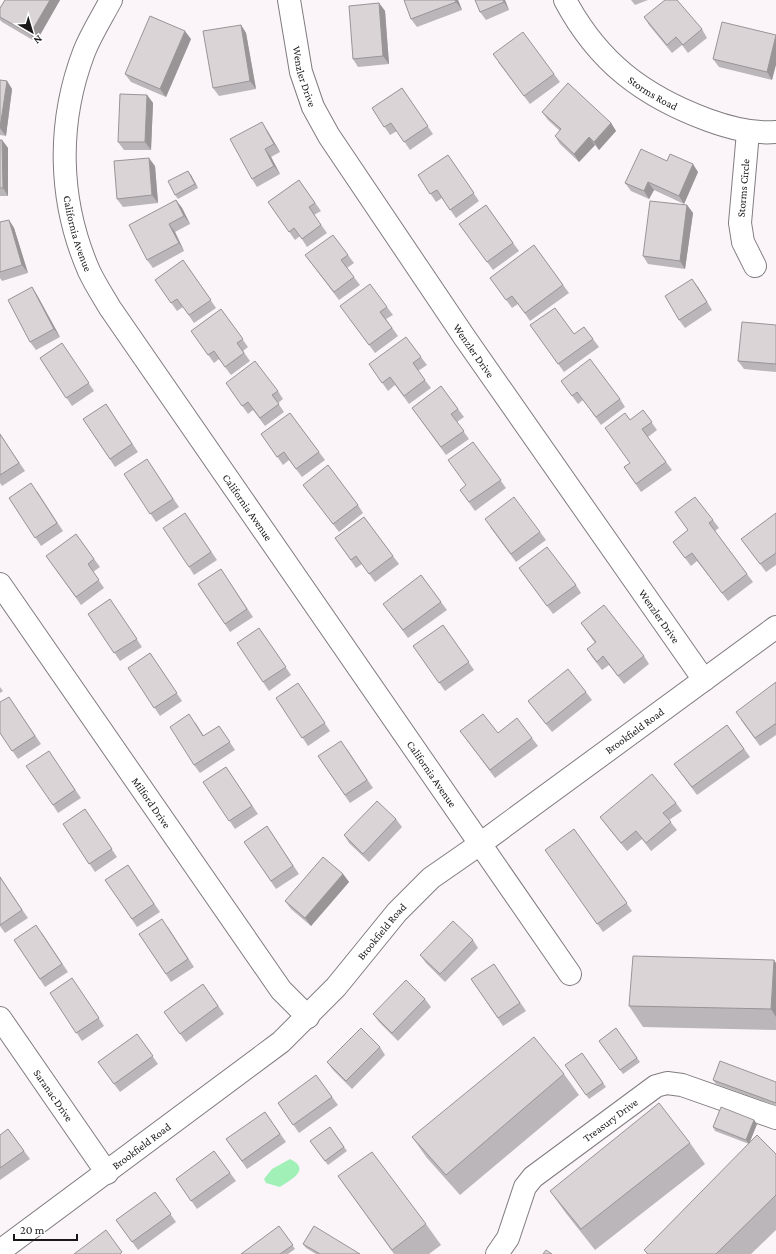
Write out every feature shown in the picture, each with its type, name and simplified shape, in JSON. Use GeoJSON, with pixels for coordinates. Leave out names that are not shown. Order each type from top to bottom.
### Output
{"type":"FeatureCollection","features":[{"type":"Feature","properties":{"kind":"street","name":"California Avenue"},"geometry":{"type":"LineString","coordinates":[[111,0],[85,50],[74,82],[66,119],[63,160],[66,197],[76,237],[90,272],[110,308],[570,974]]}},
{"type":"Feature","properties":{"kind":"street","name":"Wenzler Drive"},"geometry":{"type":"LineString","coordinates":[[289,0],[301,72],[313,107],[329,136],[465,338],[704,680]]}},
{"type":"Feature","properties":{"kind":"street","name":"Storms Road"},"geometry":{"type":"LineString","coordinates":[[564,0],[593,44],[618,70],[647,92],[682,110],[725,126],[748,132],[776,132]]}},
{"type":"Feature","properties":{"kind":"street","name":"Storms Circle"},"geometry":{"type":"LineString","coordinates":[[748,132],[740,223],[743,242],[755,266]]}},
{"type":"Feature","properties":{"kind":"street","name":"Milford Drive"},"geometry":{"type":"LineString","coordinates":[[0,584],[281,990],[308,1017]]}},
{"type":"Feature","properties":{"kind":"street","name":"Brookfield Road"},"geometry":{"type":"LineString","coordinates":[[0,1251],[107,1173],[281,1042],[308,1017],[336,987],[397,912],[431,878],[480,844],[776,627]]}},
{"type":"Feature","properties":{"kind":"street","name":"Saranac Drive"},"geometry":{"type":"LineString","coordinates":[[0,1018],[107,1173]]}},
{"type":"Feature","properties":{"kind":"street","name":"Treasury Drive"},"geometry":{"type":"LineString","coordinates":[[497,1254],[508,1238],[525,1187],[533,1177],[656,1086],[667,1083],[682,1085],[776,1118]]}},
{"type":"Feature","properties":{"kind":"shaded area"},"geometry":{"type":"Polygon","coordinates":[[[290,1159],[299,1167],[299,1171],[293,1178],[280,1187],[266,1183],[264,1179],[272,1169],[290,1159]]]}},
{"type":"Feature","properties":{"kind":"building"},"geometry":{"type":"Polygon","coordinates":[[[5,0],[50,0],[30,34],[0,17],[0,8],[5,0]]]}},
{"type":"Feature","properties":{"kind":"building"},"geometry":{"type":"Polygon","coordinates":[[[404,0],[455,0],[456,2],[411,19],[404,0]]]}},
{"type":"Feature","properties":{"kind":"building"},"geometry":{"type":"Polygon","coordinates":[[[475,0],[503,0],[504,2],[480,12],[475,0]]]}},
{"type":"Feature","properties":{"kind":"building"},"geometry":{"type":"Polygon","coordinates":[[[665,0],[677,0],[702,29],[683,45],[676,37],[667,45],[644,17],[665,0]]]}},
{"type":"Feature","properties":{"kind":"building"},"geometry":{"type":"Polygon","coordinates":[[[379,3],[383,56],[353,59],[349,6],[379,3]]]}},
{"type":"Feature","properties":{"kind":"building"},"geometry":{"type":"Polygon","coordinates":[[[150,16],[185,31],[160,89],[125,74],[150,16]]]}},
{"type":"Feature","properties":{"kind":"building"},"geometry":{"type":"Polygon","coordinates":[[[722,22],[776,35],[767,72],[713,59],[722,22]]]}},
{"type":"Feature","properties":{"kind":"building"},"geometry":{"type":"Polygon","coordinates":[[[241,25],[250,81],[213,88],[203,31],[241,25]]]}},
{"type":"Feature","properties":{"kind":"building"},"geometry":{"type":"Polygon","coordinates":[[[523,32],[554,74],[524,96],[493,54],[523,32]]]}},
{"type":"Feature","properties":{"kind":"building"},"geometry":{"type":"Polygon","coordinates":[[[0,80],[7,81],[0,128],[0,80]]]}},
{"type":"Feature","properties":{"kind":"building"},"geometry":{"type":"Polygon","coordinates":[[[568,83],[611,123],[594,142],[589,137],[574,154],[555,136],[561,129],[542,112],[568,83]]]}},
{"type":"Feature","properties":{"kind":"building"},"geometry":{"type":"Polygon","coordinates":[[[402,88],[428,126],[404,142],[391,123],[384,127],[372,108],[402,88]]]}},
{"type":"Feature","properties":{"kind":"building"},"geometry":{"type":"Polygon","coordinates":[[[120,94],[147,95],[145,142],[118,142],[120,94]]]}},
{"type":"Feature","properties":{"kind":"building"},"geometry":{"type":"Polygon","coordinates":[[[262,122],[274,144],[265,149],[274,166],[252,179],[230,139],[262,122]]]}},
{"type":"Feature","properties":{"kind":"building"},"geometry":{"type":"Polygon","coordinates":[[[0,140],[2,140],[3,188],[0,188],[0,140]]]}},
{"type":"Feature","properties":{"kind":"building"},"geometry":{"type":"Polygon","coordinates":[[[641,149],[667,161],[670,154],[693,164],[679,196],[648,182],[644,191],[625,183],[641,149]]]}},
{"type":"Feature","properties":{"kind":"building"},"geometry":{"type":"Polygon","coordinates":[[[448,155],[474,193],[450,210],[437,190],[430,194],[418,175],[448,155]]]}},
{"type":"Feature","properties":{"kind":"building"},"geometry":{"type":"Polygon","coordinates":[[[149,158],[152,195],[117,199],[114,161],[149,158]]]}},
{"type":"Feature","properties":{"kind":"building"},"geometry":{"type":"Polygon","coordinates":[[[188,171],[195,184],[175,195],[168,181],[188,171]]]}},
{"type":"Feature","properties":{"kind":"building"},"geometry":{"type":"Polygon","coordinates":[[[299,180],[315,203],[309,207],[321,225],[302,239],[294,228],[289,232],[268,202],[299,180]]]}},
{"type":"Feature","properties":{"kind":"building"},"geometry":{"type":"Polygon","coordinates":[[[176,200],[184,216],[169,224],[179,243],[147,260],[129,225],[176,200]]]}},
{"type":"Feature","properties":{"kind":"building"},"geometry":{"type":"Polygon","coordinates":[[[650,201],[687,205],[680,261],[643,256],[650,201]]]}},
{"type":"Feature","properties":{"kind":"building"},"geometry":{"type":"Polygon","coordinates":[[[486,205],[513,243],[487,262],[459,224],[486,205]]]}},
{"type":"Feature","properties":{"kind":"building"},"geometry":{"type":"Polygon","coordinates":[[[9,220],[22,265],[0,272],[0,222],[9,220]]]}},
{"type":"Feature","properties":{"kind":"building"},"geometry":{"type":"Polygon","coordinates":[[[333,235],[348,255],[341,260],[354,277],[334,292],[305,255],[333,235]]]}},
{"type":"Feature","properties":{"kind":"building"},"geometry":{"type":"Polygon","coordinates":[[[534,245],[563,285],[525,313],[512,296],[506,300],[490,278],[534,245]]]}},
{"type":"Feature","properties":{"kind":"building"},"geometry":{"type":"Polygon","coordinates":[[[183,260],[211,300],[189,315],[177,299],[171,303],[155,280],[183,260]]]}},
{"type":"Feature","properties":{"kind":"building"},"geometry":{"type":"Polygon","coordinates":[[[692,279],[707,302],[679,320],[665,296],[692,279]]]}},
{"type":"Feature","properties":{"kind":"building"},"geometry":{"type":"Polygon","coordinates":[[[370,284],[387,307],[380,312],[392,328],[369,345],[340,306],[370,284]]]}},
{"type":"Feature","properties":{"kind":"building"},"geometry":{"type":"Polygon","coordinates":[[[32,287],[54,329],[30,342],[8,300],[32,287]]]}},
{"type":"Feature","properties":{"kind":"building"},"geometry":{"type":"Polygon","coordinates":[[[555,308],[574,334],[584,327],[593,339],[558,364],[530,325],[555,308]]]}},
{"type":"Feature","properties":{"kind":"building"},"geometry":{"type":"Polygon","coordinates":[[[221,309],[243,339],[237,343],[244,353],[225,367],[214,351],[208,355],[191,331],[221,309]]]}},
{"type":"Feature","properties":{"kind":"building"},"geometry":{"type":"Polygon","coordinates":[[[742,322],[776,325],[776,364],[738,361],[742,322]]]}},
{"type":"Feature","properties":{"kind":"building"},"geometry":{"type":"Polygon","coordinates":[[[406,337],[421,357],[413,363],[425,380],[404,396],[390,377],[382,383],[369,364],[406,337]]]}},
{"type":"Feature","properties":{"kind":"building"},"geometry":{"type":"Polygon","coordinates":[[[62,343],[89,383],[66,398],[40,358],[62,343]]]}},
{"type":"Feature","properties":{"kind":"building"},"geometry":{"type":"Polygon","coordinates":[[[590,359],[620,399],[596,417],[577,392],[572,396],[561,381],[590,359]]]}},
{"type":"Feature","properties":{"kind":"building"},"geometry":{"type":"Polygon","coordinates":[[[255,361],[278,391],[272,395],[279,404],[260,418],[248,402],[242,406],[226,383],[255,361]]]}},
{"type":"Feature","properties":{"kind":"building"},"geometry":{"type":"Polygon","coordinates":[[[441,386],[458,409],[451,414],[464,431],[441,447],[412,408],[441,386]]]}},
{"type":"Feature","properties":{"kind":"building"},"geometry":{"type":"Polygon","coordinates":[[[106,404],[132,444],[110,459],[83,419],[106,404]]]}},
{"type":"Feature","properties":{"kind":"building"},"geometry":{"type":"Polygon","coordinates":[[[643,410],[652,422],[642,429],[666,462],[636,484],[624,467],[630,463],[605,428],[625,413],[630,420],[643,410]]]}},
{"type":"Feature","properties":{"kind":"building"},"geometry":{"type":"Polygon","coordinates":[[[290,413],[319,452],[296,469],[284,452],[277,457],[261,434],[290,413]]]}},
{"type":"Feature","properties":{"kind":"building"},"geometry":{"type":"Polygon","coordinates":[[[0,434],[19,463],[0,475],[0,434]]]}},
{"type":"Feature","properties":{"kind":"building"},"geometry":{"type":"Polygon","coordinates":[[[473,442],[501,480],[469,502],[460,490],[466,485],[448,460],[473,442]]]}},
{"type":"Feature","properties":{"kind":"building"},"geometry":{"type":"Polygon","coordinates":[[[147,459],[173,499],[150,514],[124,474],[147,459]]]}},
{"type":"Feature","properties":{"kind":"building"},"geometry":{"type":"Polygon","coordinates":[[[328,465],[358,505],[333,524],[303,485],[328,465]]]}},
{"type":"Feature","properties":{"kind":"building"},"geometry":{"type":"Polygon","coordinates":[[[31,483],[57,523],[35,538],[9,498],[31,483]]]}},
{"type":"Feature","properties":{"kind":"building"},"geometry":{"type":"Polygon","coordinates":[[[514,497],[540,532],[511,554],[485,519],[514,497]]]}},
{"type":"Feature","properties":{"kind":"building"},"geometry":{"type":"Polygon","coordinates":[[[695,497],[713,520],[709,523],[747,574],[722,593],[692,553],[685,558],[673,542],[688,530],[675,512],[695,497]]]}},
{"type":"Feature","properties":{"kind":"building"},"geometry":{"type":"Polygon","coordinates":[[[185,513],[211,552],[189,567],[163,528],[185,513]]]}},
{"type":"Feature","properties":{"kind":"building"},"geometry":{"type":"Polygon","coordinates":[[[776,513],[776,553],[760,564],[741,539],[776,513]]]}},
{"type":"Feature","properties":{"kind":"building"},"geometry":{"type":"Polygon","coordinates":[[[364,517],[393,556],[369,574],[356,556],[351,560],[335,538],[364,517]]]}},
{"type":"Feature","properties":{"kind":"building"},"geometry":{"type":"Polygon","coordinates":[[[76,534],[94,559],[88,564],[99,580],[76,597],[46,556],[76,534]]]}},
{"type":"Feature","properties":{"kind":"building"},"geometry":{"type":"Polygon","coordinates":[[[547,547],[576,585],[547,606],[519,568],[547,547]]]}},
{"type":"Feature","properties":{"kind":"building"},"geometry":{"type":"Polygon","coordinates":[[[221,569],[247,609],[225,624],[198,584],[221,569]]]}},
{"type":"Feature","properties":{"kind":"building"},"geometry":{"type":"Polygon","coordinates":[[[421,575],[441,602],[403,630],[383,604],[421,575]]]}},
{"type":"Feature","properties":{"kind":"building"},"geometry":{"type":"Polygon","coordinates":[[[110,599],[137,639],[114,653],[88,614],[110,599]]]}},
{"type":"Feature","properties":{"kind":"building"},"geometry":{"type":"Polygon","coordinates":[[[604,605],[644,656],[618,676],[603,656],[597,662],[587,649],[596,642],[581,623],[604,605]]]}},
{"type":"Feature","properties":{"kind":"building"},"geometry":{"type":"Polygon","coordinates":[[[443,625],[469,662],[439,683],[413,646],[443,625]]]}},
{"type":"Feature","properties":{"kind":"building"},"geometry":{"type":"Polygon","coordinates":[[[259,628],[286,667],[263,682],[237,643],[259,628]]]}},
{"type":"Feature","properties":{"kind":"building"},"geometry":{"type":"Polygon","coordinates":[[[150,653],[177,693],[154,708],[128,668],[150,653]]]}},
{"type":"Feature","properties":{"kind":"building"},"geometry":{"type":"Polygon","coordinates":[[[568,669],[586,692],[546,724],[528,701],[568,669]]]}},
{"type":"Feature","properties":{"kind":"building"},"geometry":{"type":"Polygon","coordinates":[[[776,682],[776,725],[775,724],[755,738],[736,712],[776,682]]]}},
{"type":"Feature","properties":{"kind":"building"},"geometry":{"type":"Polygon","coordinates":[[[298,683],[325,723],[302,738],[276,698],[298,683]]]}},
{"type":"Feature","properties":{"kind":"building"},"geometry":{"type":"Polygon","coordinates":[[[9,697],[35,736],[12,751],[0,733],[0,702],[9,697]]]}},
{"type":"Feature","properties":{"kind":"building"},"geometry":{"type":"Polygon","coordinates":[[[189,714],[203,736],[219,726],[230,742],[194,765],[170,727],[189,714]]]}},
{"type":"Feature","properties":{"kind":"building"},"geometry":{"type":"Polygon","coordinates":[[[483,714],[498,733],[517,718],[532,738],[490,770],[460,731],[483,714]]]}},
{"type":"Feature","properties":{"kind":"building"},"geometry":{"type":"Polygon","coordinates":[[[727,725],[744,749],[692,787],[674,764],[727,725]]]}},
{"type":"Feature","properties":{"kind":"building"},"geometry":{"type":"Polygon","coordinates":[[[341,741],[367,780],[345,795],[318,756],[341,741]]]}},
{"type":"Feature","properties":{"kind":"building"},"geometry":{"type":"Polygon","coordinates":[[[49,751],[75,790],[53,805],[26,766],[49,751]]]}},
{"type":"Feature","properties":{"kind":"building"},"geometry":{"type":"Polygon","coordinates":[[[226,767],[252,806],[229,821],[203,782],[226,767]]]}},
{"type":"Feature","properties":{"kind":"building"},"geometry":{"type":"Polygon","coordinates":[[[652,774],[676,803],[663,813],[671,822],[646,843],[636,831],[621,843],[600,817],[652,774]]]}},
{"type":"Feature","properties":{"kind":"building"},"geometry":{"type":"Polygon","coordinates":[[[377,801],[396,819],[363,854],[344,835],[377,801]]]}},
{"type":"Feature","properties":{"kind":"building"},"geometry":{"type":"Polygon","coordinates":[[[85,809],[112,849],[89,864],[63,824],[85,809]]]}},
{"type":"Feature","properties":{"kind":"building"},"geometry":{"type":"Polygon","coordinates":[[[267,826],[293,866],[271,881],[244,842],[267,826]]]}},
{"type":"Feature","properties":{"kind":"building"},"geometry":{"type":"Polygon","coordinates":[[[574,829],[627,903],[597,924],[545,850],[574,829]]]}},
{"type":"Feature","properties":{"kind":"building"},"geometry":{"type":"Polygon","coordinates":[[[323,857],[343,874],[305,918],[285,901],[323,857]]]}},
{"type":"Feature","properties":{"kind":"building"},"geometry":{"type":"Polygon","coordinates":[[[128,865],[154,904],[132,919],[105,880],[128,865]]]}},
{"type":"Feature","properties":{"kind":"building"},"geometry":{"type":"Polygon","coordinates":[[[0,877],[22,910],[0,925],[0,877]]]}},
{"type":"Feature","properties":{"kind":"building"},"geometry":{"type":"Polygon","coordinates":[[[162,919],[188,959],[166,974],[139,934],[162,919]]]}},
{"type":"Feature","properties":{"kind":"building"},"geometry":{"type":"Polygon","coordinates":[[[453,921],[473,940],[440,974],[420,955],[453,921]]]}},
{"type":"Feature","properties":{"kind":"building"},"geometry":{"type":"Polygon","coordinates":[[[36,925],[62,964],[40,979],[14,940],[36,925]]]}},
{"type":"Feature","properties":{"kind":"building"},"geometry":{"type":"Polygon","coordinates":[[[633,956],[774,960],[771,1009],[629,1006],[633,956]]]}},
{"type":"Feature","properties":{"kind":"building"},"geometry":{"type":"Polygon","coordinates":[[[494,964],[520,1003],[498,1018],[471,979],[494,964]]]}},
{"type":"Feature","properties":{"kind":"building"},"geometry":{"type":"Polygon","coordinates":[[[72,978],[99,1018],[76,1033],[50,993],[72,978]]]}},
{"type":"Feature","properties":{"kind":"building"},"geometry":{"type":"Polygon","coordinates":[[[406,980],[425,999],[392,1033],[373,1014],[406,980]]]}},
{"type":"Feature","properties":{"kind":"building"},"geometry":{"type":"Polygon","coordinates":[[[203,984],[218,1006],[180,1034],[164,1012],[203,984]]]}},
{"type":"Feature","properties":{"kind":"building"},"geometry":{"type":"Polygon","coordinates":[[[361,1028],[380,1047],[346,1081],[327,1062],[361,1028]]]}},
{"type":"Feature","properties":{"kind":"building"},"geometry":{"type":"Polygon","coordinates":[[[616,1028],[637,1058],[620,1070],[599,1041],[616,1028]]]}},
{"type":"Feature","properties":{"kind":"building"},"geometry":{"type":"Polygon","coordinates":[[[137,1034],[153,1056],[114,1084],[98,1062],[137,1034]]]}},
{"type":"Feature","properties":{"kind":"building"},"geometry":{"type":"Polygon","coordinates":[[[534,1037],[564,1074],[446,1175],[412,1137],[534,1037]]]}},
{"type":"Feature","properties":{"kind":"building"},"geometry":{"type":"Polygon","coordinates":[[[582,1053],[603,1083],[586,1095],[565,1065],[582,1053]]]}},
{"type":"Feature","properties":{"kind":"building"},"geometry":{"type":"Polygon","coordinates":[[[720,1061],[776,1082],[776,1103],[713,1080],[720,1061]]]}},
{"type":"Feature","properties":{"kind":"building"},"geometry":{"type":"Polygon","coordinates":[[[316,1075],[332,1097],[293,1125],[278,1103],[316,1075]]]}},
{"type":"Feature","properties":{"kind":"building"},"geometry":{"type":"Polygon","coordinates":[[[659,1103],[690,1143],[581,1229],[550,1191],[659,1103]]]}},
{"type":"Feature","properties":{"kind":"building"},"geometry":{"type":"Polygon","coordinates":[[[721,1107],[754,1120],[746,1140],[713,1127],[721,1107]]]}},
{"type":"Feature","properties":{"kind":"building"},"geometry":{"type":"Polygon","coordinates":[[[265,1112],[280,1134],[242,1161],[226,1139],[265,1112]]]}},
{"type":"Feature","properties":{"kind":"building"},"geometry":{"type":"Polygon","coordinates":[[[330,1127],[344,1147],[325,1161],[310,1141],[330,1127]]]}},
{"type":"Feature","properties":{"kind":"building"},"geometry":{"type":"Polygon","coordinates":[[[8,1129],[24,1151],[0,1168],[0,1135],[8,1129]]]}},
{"type":"Feature","properties":{"kind":"building"},"geometry":{"type":"Polygon","coordinates":[[[757,1135],[776,1154],[776,1195],[716,1254],[648,1254],[644,1250],[757,1135]]]}},
{"type":"Feature","properties":{"kind":"building"},"geometry":{"type":"Polygon","coordinates":[[[214,1151],[230,1173],[191,1201],[176,1179],[214,1151]]]}},
{"type":"Feature","properties":{"kind":"building"},"geometry":{"type":"Polygon","coordinates":[[[372,1152],[426,1224],[392,1250],[338,1176],[372,1152]]]}},
{"type":"Feature","properties":{"kind":"building"},"geometry":{"type":"Polygon","coordinates":[[[155,1192],[171,1214],[132,1242],[116,1220],[155,1192]]]}},
{"type":"Feature","properties":{"kind":"building"},"geometry":{"type":"Polygon","coordinates":[[[279,1226],[293,1245],[280,1254],[241,1254],[279,1226]]]}},
{"type":"Feature","properties":{"kind":"building"},"geometry":{"type":"Polygon","coordinates":[[[314,1226],[360,1254],[320,1254],[303,1244],[314,1226]]]}},
{"type":"Feature","properties":{"kind":"building"},"geometry":{"type":"Polygon","coordinates":[[[106,1230],[122,1252],[120,1254],[74,1254],[106,1230]]]}},
{"type":"Feature","properties":{"kind":"building"},"geometry":{"type":"Polygon","coordinates":[[[546,1250],[552,1254],[543,1254],[546,1250]]]}}]}
